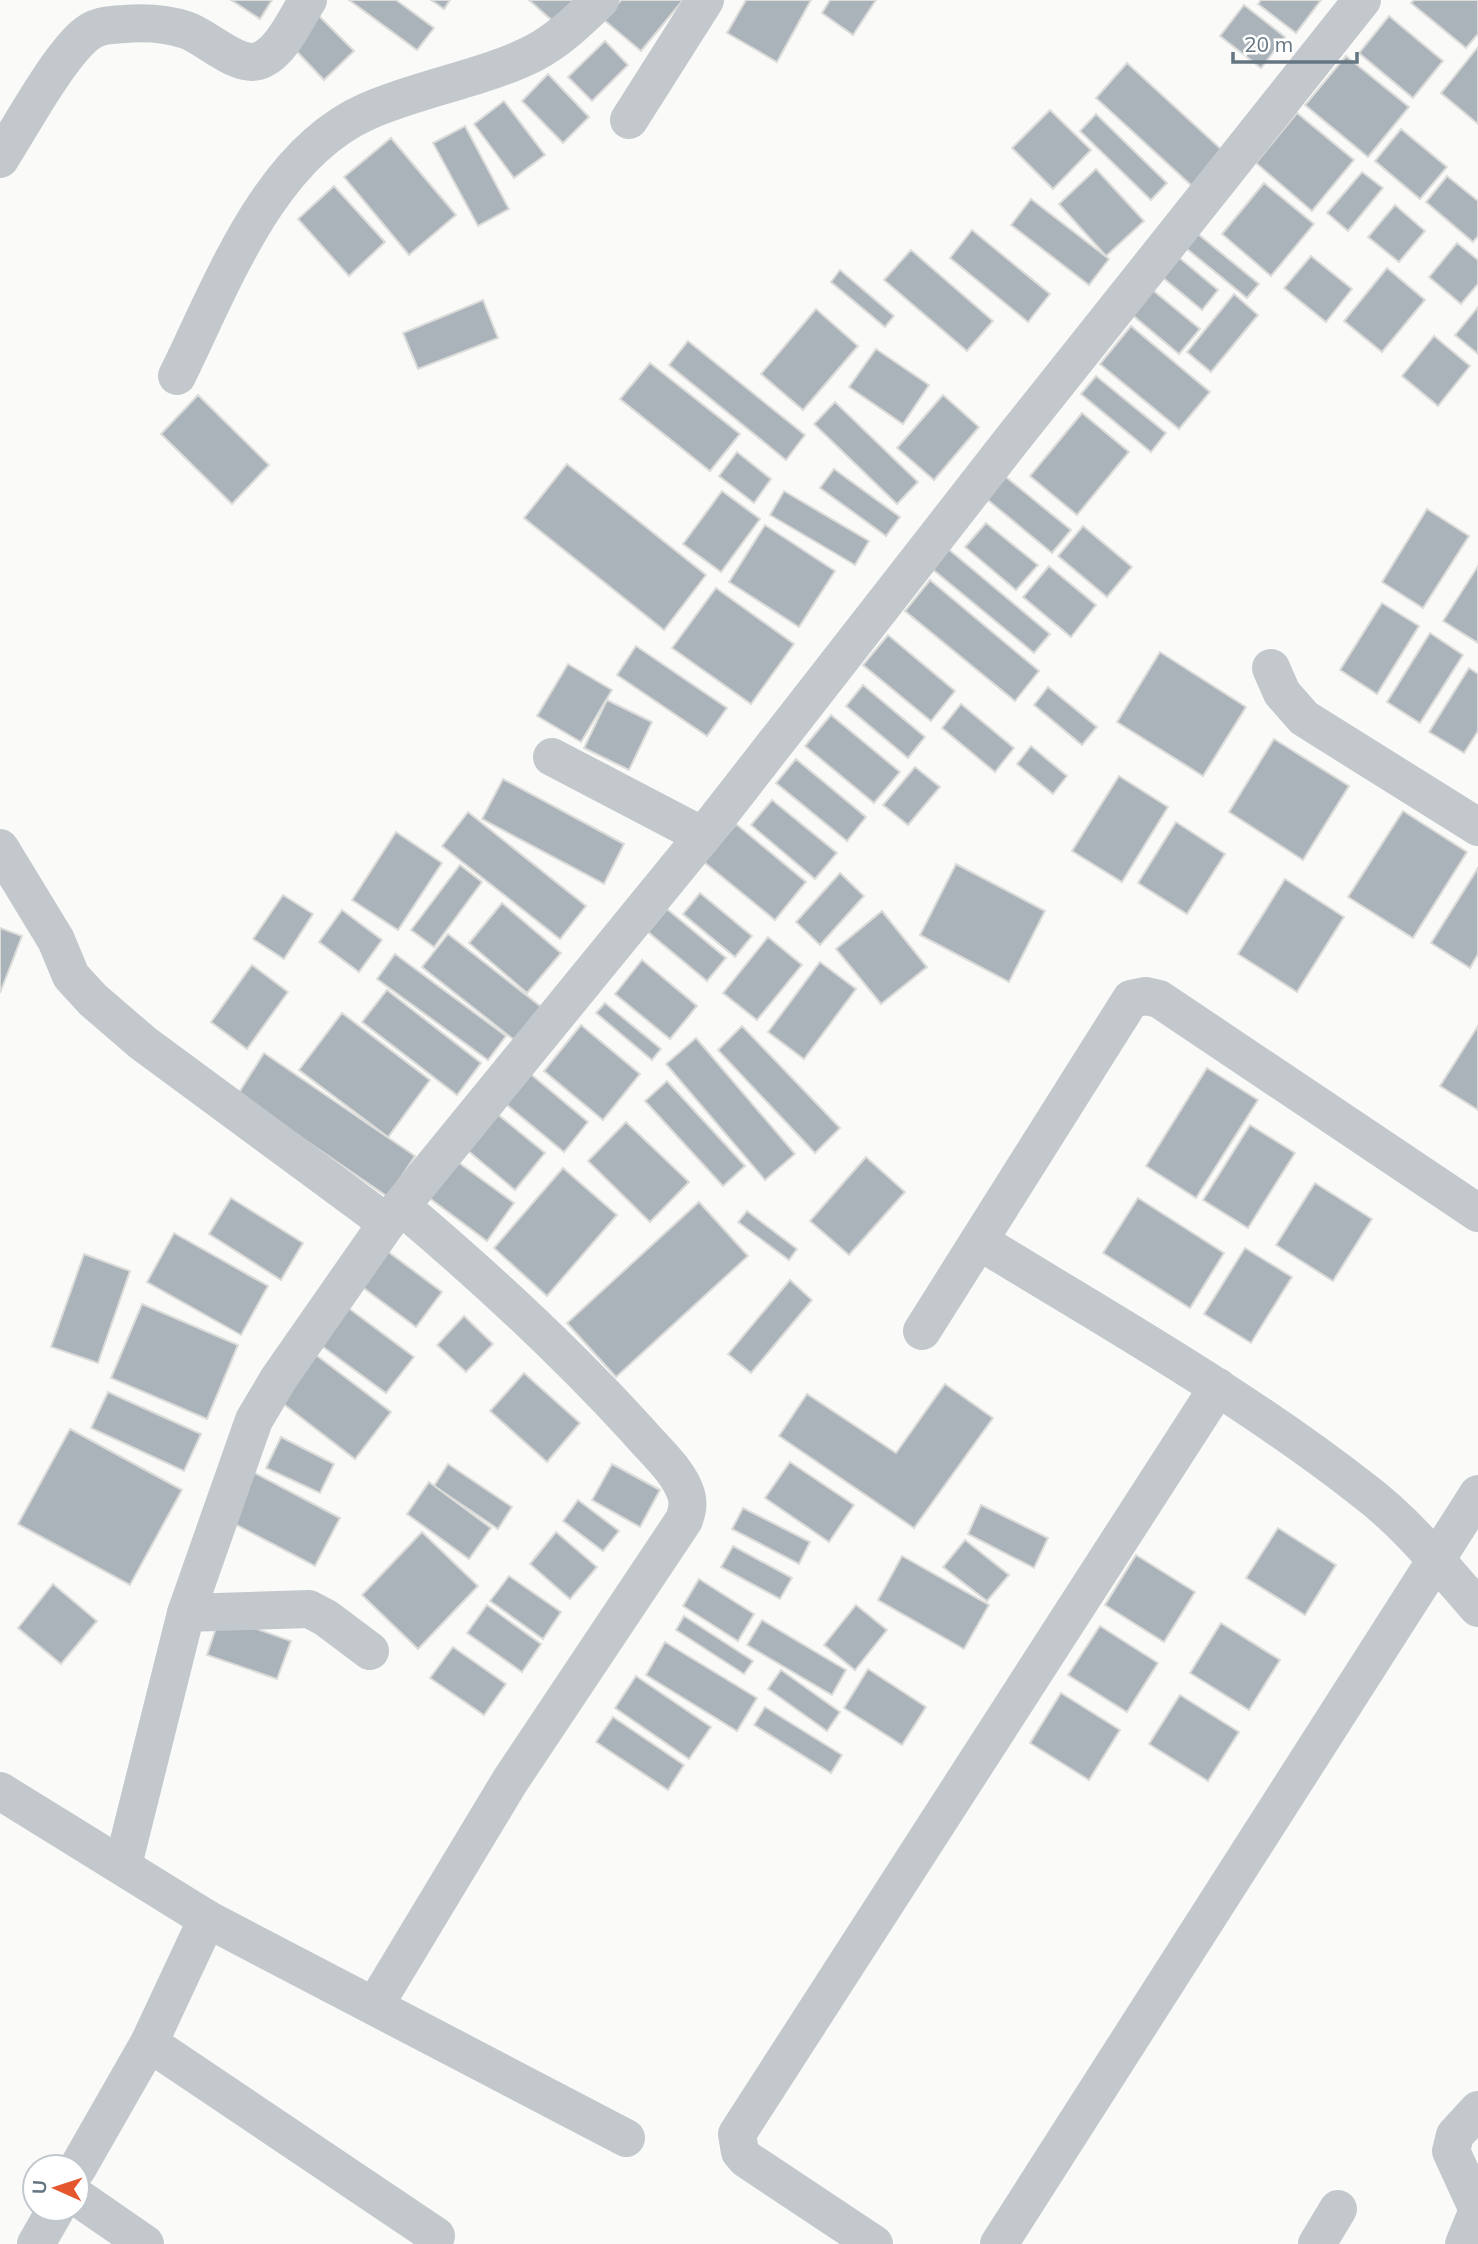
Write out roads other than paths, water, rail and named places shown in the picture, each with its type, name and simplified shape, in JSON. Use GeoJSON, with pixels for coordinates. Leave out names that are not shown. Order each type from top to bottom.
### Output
{"type":"FeatureCollection","features":[{"type":"Feature","properties":{"kind":"street"},"geometry":{"type":"LineString","coordinates":[[5,139],[69,53],[85,18],[99,26],[150,22],[206,38],[241,60],[259,61],[279,44],[307,0]]}},
{"type":"Feature","properties":{"kind":"street"},"geometry":{"type":"LineString","coordinates":[[177,376],[248,233],[298,162],[328,135],[367,111],[530,54],[567,30],[600,0]]}},
{"type":"Feature","properties":{"kind":"street"},"geometry":{"type":"LineString","coordinates":[[629,120],[705,0]]}},
{"type":"Feature","properties":{"kind":"street"},"geometry":{"type":"LineString","coordinates":[[123,1865],[186,1613],[254,1420],[279,1378],[395,1215],[704,836],[1010,442],[1362,0]]}},
{"type":"Feature","properties":{"kind":"street"},"geometry":{"type":"LineString","coordinates":[[1271,668],[1282,693],[1304,718],[1478,827]]}},
{"type":"Feature","properties":{"kind":"street"},"geometry":{"type":"LineString","coordinates":[[552,757],[704,836]]}},
{"type":"Feature","properties":{"kind":"street"},"geometry":{"type":"LineString","coordinates":[[0,848],[56,940],[71,975],[93,1000],[143,1043],[484,1276],[585,1374],[671,1468],[686,1494],[688,1508],[684,1520],[510,1781],[375,2005]]}},
{"type":"Feature","properties":{"kind":"street"},"geometry":{"type":"LineString","coordinates":[[922,1331],[1131,999],[1146,996],[1159,999],[1478,1213]]}},
{"type":"Feature","properties":{"kind":"street"},"geometry":{"type":"LineString","coordinates":[[979,1241],[1218,1387],[1364,1490],[1401,1523],[1478,1608]]}},
{"type":"Feature","properties":{"kind":"street"},"geometry":{"type":"LineString","coordinates":[[874,2244],[746,2159],[740,2152],[737,2134],[1218,1387]]}},
{"type":"Feature","properties":{"kind":"street"},"geometry":{"type":"LineString","coordinates":[[999,2244],[1478,1494]]}},
{"type":"Feature","properties":{"kind":"street"},"geometry":{"type":"LineString","coordinates":[[186,1613],[309,1609],[370,1651]]}},
{"type":"Feature","properties":{"kind":"street"},"geometry":{"type":"LineString","coordinates":[[0,1791],[207,1919],[626,2138]]}},
{"type":"Feature","properties":{"kind":"street"},"geometry":{"type":"LineString","coordinates":[[86,2153],[149,2043],[207,1919]]}},
{"type":"Feature","properties":{"kind":"street"},"geometry":{"type":"LineString","coordinates":[[149,2043],[436,2235]]}},
{"type":"Feature","properties":{"kind":"street"},"geometry":{"type":"LineString","coordinates":[[1464,2244],[1478,2210],[1451,2151],[1455,2135],[1478,2110]]}},
{"type":"Feature","properties":{"kind":"street"},"geometry":{"type":"LineString","coordinates":[[91,2207],[145,2244]]}},
{"type":"Feature","properties":{"kind":"street"},"geometry":{"type":"LineString","coordinates":[[1317,2244],[1338,2209]]}},
{"type":"Feature","properties":{"kind":"street"},"geometry":{"type":"LineString","coordinates":[[36,2244],[48,2223]]}}]}
